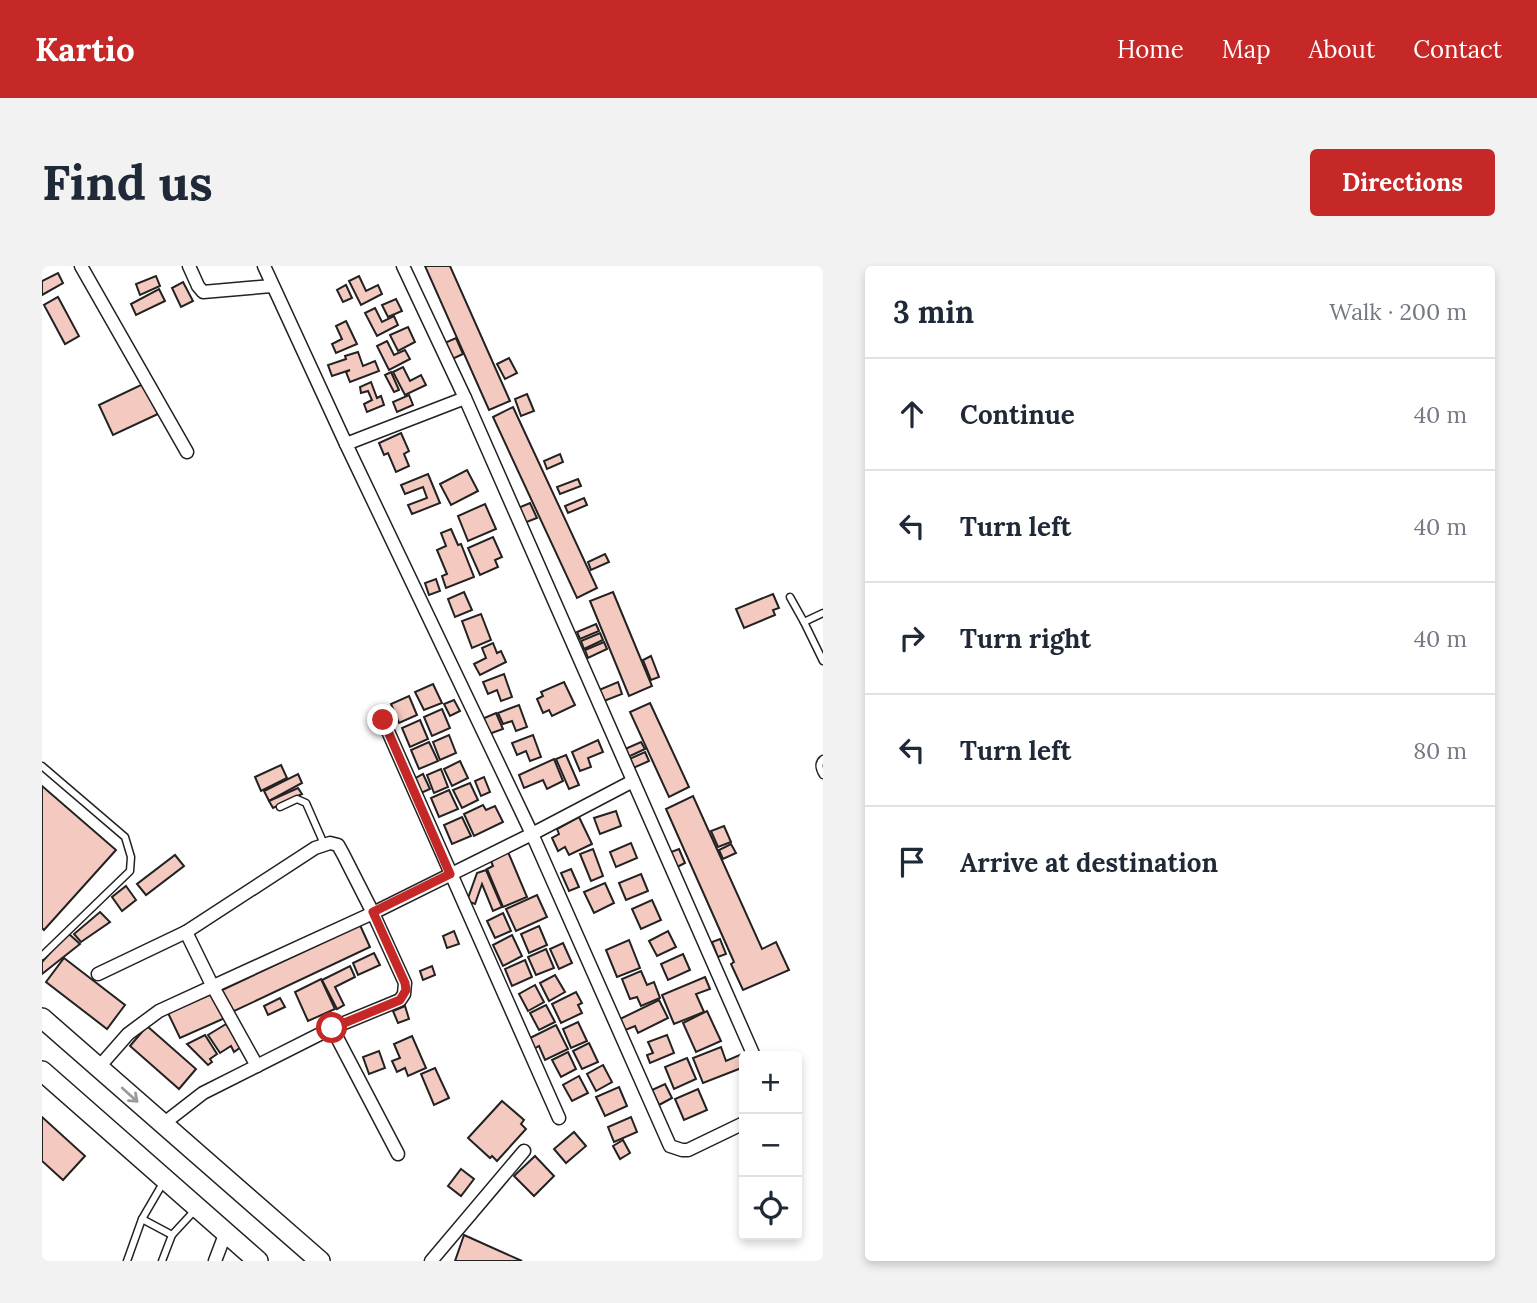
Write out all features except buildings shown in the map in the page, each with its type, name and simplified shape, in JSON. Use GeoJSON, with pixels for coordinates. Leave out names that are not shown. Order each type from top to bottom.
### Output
{"type":"FeatureCollection","features":[{"type":"Feature","properties":{"kind":"main road"},"geometry":{"type":"LineString","coordinates":[[42,1018],[320,1261]]}},
{"type":"Feature","properties":{"kind":"main road"},"geometry":{"type":"LineString","coordinates":[[42,1072],[257,1261]]}},
{"type":"Feature","properties":{"kind":"street"},"geometry":{"type":"LineString","coordinates":[[81,266],[187,452]]}},
{"type":"Feature","properties":{"kind":"street"},"geometry":{"type":"LineString","coordinates":[[189,266],[203,292],[272,286]]}},
{"type":"Feature","properties":{"kind":"street"},"geometry":{"type":"LineString","coordinates":[[264,266],[532,834],[670,1146],[688,1150],[739,1125]]}},
{"type":"Feature","properties":{"kind":"street"},"geometry":{"type":"LineString","coordinates":[[403,266],[465,398],[752,1051]]}},
{"type":"Feature","properties":{"kind":"street"},"geometry":{"type":"LineString","coordinates":[[346,444],[465,398]]}},
{"type":"Feature","properties":{"kind":"street"},"geometry":{"type":"LineString","coordinates":[[383,720],[559,1118]]}},
{"type":"Feature","properties":{"kind":"street"},"geometry":{"type":"LineString","coordinates":[[99,1067],[128,1034],[159,1011],[373,912],[633,782]]}},
{"type":"Feature","properties":{"kind":"street"},"geometry":{"type":"LineString","coordinates":[[98,974],[186,932],[315,848],[330,843],[338,845],[373,912],[405,983],[404,994],[400,1000],[332,1028],[203,1093],[163,1124]]}},
{"type":"Feature","properties":{"kind":"street"},"geometry":{"type":"LineString","coordinates":[[186,932],[257,1066]]}},
{"type":"Feature","properties":{"kind":"street"},"geometry":{"type":"LineString","coordinates":[[332,1028],[398,1154]]}},
{"type":"Feature","properties":{"kind":"street"},"geometry":{"type":"LineString","coordinates":[[439,1258],[524,1151]]}},
{"type":"Feature","properties":{"kind":"street"},"geometry":{"type":"LineString","coordinates":[[215,1261],[226,1232]]}},
{"type":"Feature","properties":{"kind":"lane"},"geometry":{"type":"LineString","coordinates":[[790,597],[823,661]]}},
{"type":"Feature","properties":{"kind":"lane"},"geometry":{"type":"LineString","coordinates":[[804,622],[823,613]]}},
{"type":"Feature","properties":{"kind":"lane"},"geometry":{"type":"LineString","coordinates":[[823,759],[820,762],[823,775]]}},
{"type":"Feature","properties":{"kind":"lane"},"geometry":{"type":"LineString","coordinates":[[42,766],[125,837],[131,857],[130,871],[42,956]]}},
{"type":"Feature","properties":{"kind":"lane"},"geometry":{"type":"LineString","coordinates":[[280,807],[296,799],[306,803],[324,844]]}},
{"type":"Feature","properties":{"kind":"lane"},"geometry":{"type":"LineString","coordinates":[[127,1261],[142,1219],[165,1179]]}},
{"type":"Feature","properties":{"kind":"lane"},"geometry":{"type":"LineString","coordinates":[[162,1261],[172,1235],[198,1208]]}},
{"type":"Feature","properties":{"kind":"lane"},"geometry":{"type":"LineString","coordinates":[[142,1219],[172,1235]]}},
{"type":"Feature","properties":{"kind":"route"},"geometry":{"type":"LineString","coordinates":[[332,1028],[400,1000],[406,990],[373,912],[450,874],[383,720]]}}]}
